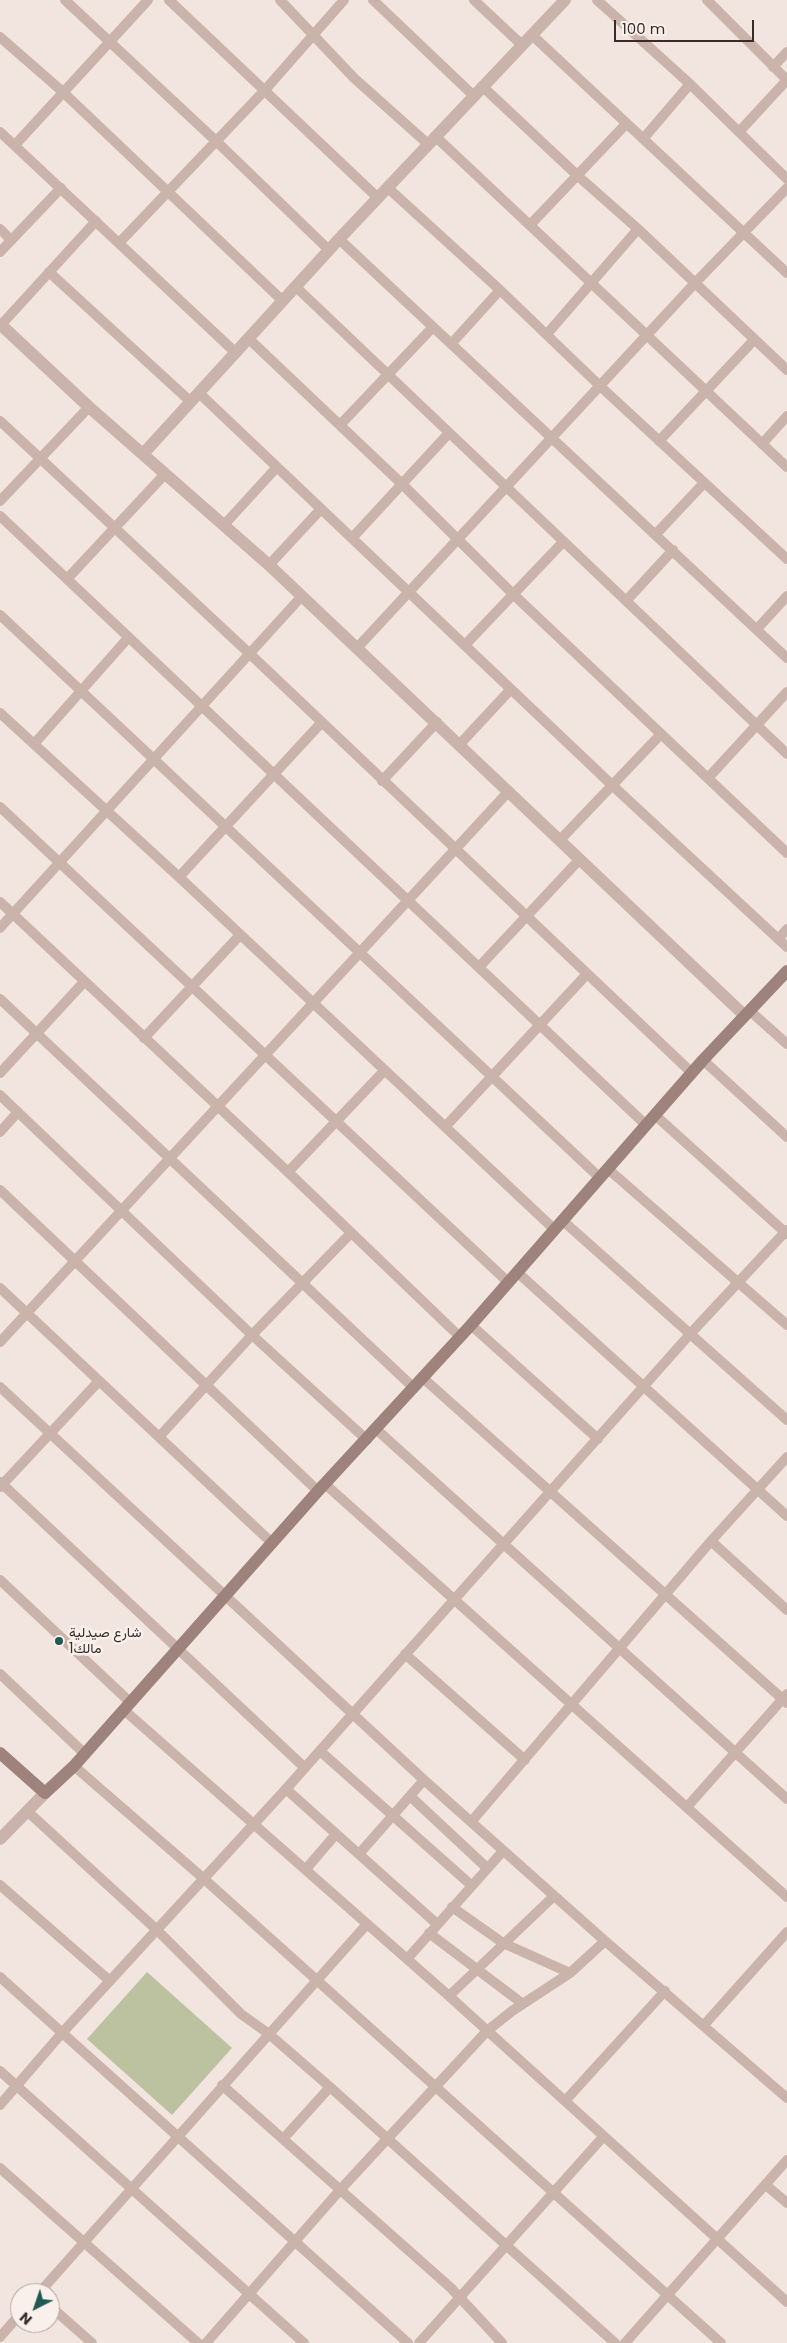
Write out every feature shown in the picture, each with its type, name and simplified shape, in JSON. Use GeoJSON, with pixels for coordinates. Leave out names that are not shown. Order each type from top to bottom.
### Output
{"type":"FeatureCollection","features":[{"type":"Feature","properties":{"kind":"main road"},"geometry":{"type":"LineString","coordinates":[[0,1753],[45,1793],[74,1766],[272,1543],[471,1325],[703,1060],[787,971]]}},
{"type":"Feature","properties":{"kind":"street"},"geometry":{"type":"LineString","coordinates":[[65,0],[329,250]]}},
{"type":"Feature","properties":{"kind":"street"},"geometry":{"type":"LineString","coordinates":[[15,145],[148,0]]}},
{"type":"Feature","properties":{"kind":"street"},"geometry":{"type":"LineString","coordinates":[[169,0],[378,198]]}},
{"type":"Feature","properties":{"kind":"street"},"geometry":{"type":"LineString","coordinates":[[280,0],[354,78],[432,140],[530,225],[787,467]]}},
{"type":"Feature","properties":{"kind":"street"},"geometry":{"type":"LineString","coordinates":[[119,243],[265,90],[344,0]]}},
{"type":"Feature","properties":{"kind":"street"},"geometry":{"type":"LineString","coordinates":[[373,0],[638,229],[787,370]]}},
{"type":"Feature","properties":{"kind":"street"},"geometry":{"type":"LineString","coordinates":[[474,0],[522,45]]}},
{"type":"Feature","properties":{"kind":"street"},"geometry":{"type":"LineString","coordinates":[[143,454],[339,239],[565,0]]}},
{"type":"Feature","properties":{"kind":"street"},"geometry":{"type":"LineString","coordinates":[[597,0],[690,84],[787,179]]}},
{"type":"Feature","properties":{"kind":"street"},"geometry":{"type":"LineString","coordinates":[[714,2],[787,80],[739,132]]}},
{"type":"Feature","properties":{"kind":"street"},"geometry":{"type":"LineString","coordinates":[[532,35],[787,273]]}},
{"type":"Feature","properties":{"kind":"street"},"geometry":{"type":"LineString","coordinates":[[0,37],[63,92],[283,301]]}},
{"type":"Feature","properties":{"kind":"street"},"geometry":{"type":"LineString","coordinates":[[773,67],[787,52]]}},
{"type":"Feature","properties":{"kind":"street"},"geometry":{"type":"LineString","coordinates":[[643,139],[690,84]]}},
{"type":"Feature","properties":{"kind":"street"},"geometry":{"type":"LineString","coordinates":[[530,225],[626,124]]}},
{"type":"Feature","properties":{"kind":"street"},"geometry":{"type":"LineString","coordinates":[[0,132],[236,353]]}},
{"type":"Feature","properties":{"kind":"street"},"geometry":{"type":"LineString","coordinates":[[0,252],[61,188]]}},
{"type":"Feature","properties":{"kind":"street"},"geometry":{"type":"LineString","coordinates":[[388,188],[500,290],[600,386],[787,559]]}},
{"type":"Feature","properties":{"kind":"street"},"geometry":{"type":"LineString","coordinates":[[357,648],[648,336],[695,283],[787,188]]}},
{"type":"Feature","properties":{"kind":"street"},"geometry":{"type":"LineString","coordinates":[[96,221],[0,324],[89,407],[269,565],[746,1013],[787,1044]]}},
{"type":"Feature","properties":{"kind":"street"},"geometry":{"type":"LineString","coordinates":[[0,229],[11,240]]}},
{"type":"Feature","properties":{"kind":"street"},"geometry":{"type":"LineString","coordinates":[[547,334],[590,281],[638,229]]}},
{"type":"Feature","properties":{"kind":"street"},"geometry":{"type":"LineString","coordinates":[[339,239],[787,658]]}},
{"type":"Feature","properties":{"kind":"street"},"geometry":{"type":"LineString","coordinates":[[49,272],[277,467],[353,537],[613,786],[787,947]]}},
{"type":"Feature","properties":{"kind":"street"},"geometry":{"type":"LineString","coordinates":[[296,287],[787,754]]}},
{"type":"Feature","properties":{"kind":"street"},"geometry":{"type":"LineString","coordinates":[[452,344],[500,290]]}},
{"type":"Feature","properties":{"kind":"street"},"geometry":{"type":"LineString","coordinates":[[340,425],[433,327]]}},
{"type":"Feature","properties":{"kind":"street"},"geometry":{"type":"LineString","coordinates":[[249,339],[513,594],[787,853]]}},
{"type":"Feature","properties":{"kind":"street"},"geometry":{"type":"LineString","coordinates":[[659,441],[754,340]]}},
{"type":"Feature","properties":{"kind":"street"},"geometry":{"type":"LineString","coordinates":[[0,501],[89,407]]}},
{"type":"Feature","properties":{"kind":"street"},"geometry":{"type":"LineString","coordinates":[[762,444],[787,416]]}},
{"type":"Feature","properties":{"kind":"street"},"geometry":{"type":"LineString","coordinates":[[0,421],[114,530],[250,654],[692,1073]]}},
{"type":"Feature","properties":{"kind":"street"},"geometry":{"type":"LineString","coordinates":[[353,537],[449,433]]}},
{"type":"Feature","properties":{"kind":"street"},"geometry":{"type":"LineString","coordinates":[[224,525],[277,467]]}},
{"type":"Feature","properties":{"kind":"street"},"geometry":{"type":"LineString","coordinates":[[67,580],[165,474]]}},
{"type":"Feature","properties":{"kind":"street"},"geometry":{"type":"LineString","coordinates":[[656,534],[704,483]]}},
{"type":"Feature","properties":{"kind":"street"},"geometry":{"type":"LineString","coordinates":[[269,565],[321,509]]}},
{"type":"Feature","properties":{"kind":"street"},"geometry":{"type":"LineString","coordinates":[[0,516],[646,1126]]}},
{"type":"Feature","properties":{"kind":"street"},"geometry":{"type":"LineString","coordinates":[[465,645],[563,542]]}},
{"type":"Feature","properties":{"kind":"street"},"geometry":{"type":"LineString","coordinates":[[626,601],[673,550]]}},
{"type":"Feature","properties":{"kind":"street"},"geometry":{"type":"LineString","coordinates":[[0,928],[302,596]]}},
{"type":"Feature","properties":{"kind":"street"},"geometry":{"type":"LineString","coordinates":[[757,629],[787,596]]}},
{"type":"Feature","properties":{"kind":"street"},"geometry":{"type":"LineString","coordinates":[[0,615],[492,1077],[603,1173],[739,1282],[787,1325]]}},
{"type":"Feature","properties":{"kind":"street"},"geometry":{"type":"LineString","coordinates":[[34,744],[128,638]]}},
{"type":"Feature","properties":{"kind":"street"},"geometry":{"type":"LineString","coordinates":[[460,744],[511,689]]}},
{"type":"Feature","properties":{"kind":"street"},"geometry":{"type":"LineString","coordinates":[[708,778],[787,692]]}},
{"type":"Feature","properties":{"kind":"street"},"geometry":{"type":"LineString","coordinates":[[0,713],[108,811],[445,1126],[558,1225],[692,1333],[787,1420]]}},
{"type":"Feature","properties":{"kind":"street"},"geometry":{"type":"LineString","coordinates":[[179,877],[322,722]]}},
{"type":"Feature","properties":{"kind":"street"},"geometry":{"type":"LineString","coordinates":[[382,781],[437,722]]}},
{"type":"Feature","properties":{"kind":"street"},"geometry":{"type":"LineString","coordinates":[[560,840],[661,734]]}},
{"type":"Feature","properties":{"kind":"street"},"geometry":{"type":"LineString","coordinates":[[0,1342],[509,791]]}},
{"type":"Feature","properties":{"kind":"street"},"geometry":{"type":"LineString","coordinates":[[0,807],[508,1282]]}},
{"type":"Feature","properties":{"kind":"street"},"geometry":{"type":"LineString","coordinates":[[479,967],[580,859]]}},
{"type":"Feature","properties":{"kind":"street"},"geometry":{"type":"LineString","coordinates":[[0,902],[288,1172],[460,1337]]}},
{"type":"Feature","properties":{"kind":"street"},"geometry":{"type":"LineString","coordinates":[[778,939],[787,929]]}},
{"type":"Feature","properties":{"kind":"street"},"geometry":{"type":"LineString","coordinates":[[144,1038],[240,935]]}},
{"type":"Feature","properties":{"kind":"street"},"geometry":{"type":"LineString","coordinates":[[445,1126],[587,974]]}},
{"type":"Feature","properties":{"kind":"street"},"geometry":{"type":"LineString","coordinates":[[0,1072],[84,982]]}},
{"type":"Feature","properties":{"kind":"street"},"geometry":{"type":"LineString","coordinates":[[0,1000],[414,1388]]}},
{"type":"Feature","properties":{"kind":"street"},"geometry":{"type":"LineString","coordinates":[[703,1060],[787,1137]]}},
{"type":"Feature","properties":{"kind":"street"},"geometry":{"type":"LineString","coordinates":[[288,1172],[384,1071]]}},
{"type":"Feature","properties":{"kind":"street"},"geometry":{"type":"LineString","coordinates":[[0,1095],[122,1208],[252,1335],[367,1440]]}},
{"type":"Feature","properties":{"kind":"street"},"geometry":{"type":"LineString","coordinates":[[0,1132],[18,1112]]}},
{"type":"Feature","properties":{"kind":"street"},"geometry":{"type":"LineString","coordinates":[[0,2105],[62,2033],[305,1768],[692,1333],[786,1232],[655,1115]]}},
{"type":"Feature","properties":{"kind":"street"},"geometry":{"type":"LineString","coordinates":[[0,1190],[207,1386],[322,1488],[454,1599],[787,1897]]}},
{"type":"Feature","properties":{"kind":"street"},"geometry":{"type":"LineString","coordinates":[[159,1437],[252,1335],[350,1233]]}},
{"type":"Feature","properties":{"kind":"street"},"geometry":{"type":"LineString","coordinates":[[517,1272],[787,1516]]}},
{"type":"Feature","properties":{"kind":"street"},"geometry":{"type":"LineString","coordinates":[[0,1288],[272,1543]]}},
{"type":"Feature","properties":{"kind":"street"},"geometry":{"type":"LineString","coordinates":[[471,1325],[598,1439]]}},
{"type":"Feature","properties":{"kind":"street"},"geometry":{"type":"LineString","coordinates":[[423,1378],[786,1699],[734,1752],[687,1808]]}},
{"type":"Feature","properties":{"kind":"street"},"geometry":{"type":"LineString","coordinates":[[99,1381],[1,1484],[305,1768]]}},
{"type":"Feature","properties":{"kind":"street"},"geometry":{"type":"LineString","coordinates":[[0,1386],[224,1597],[424,1780],[605,1941],[665,1990],[787,2098]]}},
{"type":"Feature","properties":{"kind":"street"},"geometry":{"type":"LineString","coordinates":[[377,1430],[787,1799]]}},
{"type":"Feature","properties":{"kind":"street"},"geometry":{"type":"LineString","coordinates":[[471,1822],[618,1648],[787,1457]]}},
{"type":"Feature","properties":{"kind":"street"},"geometry":{"type":"LineString","coordinates":[[711,1541],[787,1610]]}},
{"type":"Feature","properties":{"kind":"street"},"geometry":{"type":"LineString","coordinates":[[0,1580],[127,1706],[254,1824],[407,1959],[787,2302]]}},
{"type":"Feature","properties":{"kind":"street"},"geometry":{"type":"LineString","coordinates":[[405,1654],[524,1760]]}},
{"type":"Feature","properties":{"kind":"street"},"geometry":{"type":"LineString","coordinates":[[0,1674],[85,1754]]}},
{"type":"Feature","properties":{"kind":"street"},"geometry":{"type":"LineString","coordinates":[[320,1751],[471,1885]]}},
{"type":"Feature","properties":{"kind":"street"},"geometry":{"type":"LineString","coordinates":[[74,1766],[203,1878],[721,2343]]}},
{"type":"Feature","properties":{"kind":"street"},"geometry":{"type":"LineString","coordinates":[[359,1854],[424,1780]]}},
{"type":"Feature","properties":{"kind":"street"},"geometry":{"type":"LineString","coordinates":[[286,1789],[437,1924]]}},
{"type":"Feature","properties":{"kind":"street"},"geometry":{"type":"LineString","coordinates":[[0,1839],[45,1793]]}},
{"type":"Feature","properties":{"kind":"street"},"geometry":{"type":"LineString","coordinates":[[410,1796],[488,1868]]}},
{"type":"Feature","properties":{"kind":"street"},"geometry":{"type":"LineString","coordinates":[[27,1811],[157,1930],[241,2014],[269,2034],[388,2138],[615,2343]]}},
{"type":"Feature","properties":{"kind":"street"},"geometry":{"type":"LineString","coordinates":[[306,1869],[336,1834]]}},
{"type":"Feature","properties":{"kind":"street"},"geometry":{"type":"LineString","coordinates":[[407,1959],[503,1851]]}},
{"type":"Feature","properties":{"kind":"street"},"geometry":{"type":"LineString","coordinates":[[0,1885],[110,1980]]}},
{"type":"Feature","properties":{"kind":"street"},"geometry":{"type":"LineString","coordinates":[[448,1996],[554,1896]]}},
{"type":"Feature","properties":{"kind":"street"},"geometry":{"type":"LineString","coordinates":[[452,1907],[503,1943],[570,1973]]}},
{"type":"Feature","properties":{"kind":"street"},"geometry":{"type":"LineString","coordinates":[[48,2283],[367,1924]]}},
{"type":"Feature","properties":{"kind":"street"},"geometry":{"type":"LineString","coordinates":[[704,2026],[787,1932]]}},
{"type":"Feature","properties":{"kind":"street"},"geometry":{"type":"LineString","coordinates":[[429,1934],[523,2004]]}},
{"type":"Feature","properties":{"kind":"street"},"geometry":{"type":"LineString","coordinates":[[206,2343],[340,2190],[487,2031],[523,2004],[570,1973],[605,1941]]}},
{"type":"Feature","properties":{"kind":"street"},"geometry":{"type":"LineString","coordinates":[[0,1978],[408,2343]]}},
{"type":"Feature","properties":{"kind":"street"},"geometry":{"type":"LineString","coordinates":[[565,2101],[665,1990]]}},
{"type":"Feature","properties":{"kind":"street"},"geometry":{"type":"LineString","coordinates":[[0,2071],[304,2343]]}},
{"type":"Feature","properties":{"kind":"street"},"geometry":{"type":"LineString","coordinates":[[222,2085],[461,2298],[502,2343]]}},
{"type":"Feature","properties":{"kind":"street"},"geometry":{"type":"LineString","coordinates":[[283,2139],[330,2087]]}},
{"type":"Feature","properties":{"kind":"street"},"geometry":{"type":"LineString","coordinates":[[419,2343],[603,2137]]}},
{"type":"Feature","properties":{"kind":"street"},"geometry":{"type":"LineString","coordinates":[[625,2343],[787,2160]]}},
{"type":"Feature","properties":{"kind":"street"},"geometry":{"type":"LineString","coordinates":[[0,2168],[198,2343]]}},
{"type":"Feature","properties":{"kind":"street"},"geometry":{"type":"LineString","coordinates":[[766,2185],[787,2204]]}},
{"type":"Feature","properties":{"kind":"street"},"geometry":{"type":"LineString","coordinates":[[60,2315],[92,2343]]}},
{"type":"Feature","properties":{"kind":"street"},"geometry":{"type":"LineString","coordinates":[[0,2336],[10,2325]]}},
{"type":"Feature","properties":{"kind":"green space"},"geometry":{"type":"Polygon","coordinates":[[[147,1972],[232,2048],[172,2115],[87,2039],[147,1972]]]}},
{"type":"Feature","properties":{"kind":"place","name":"شارع صيدلية مالك1"},"geometry":{"type":"Point","coordinates":[59,1641]}}]}
